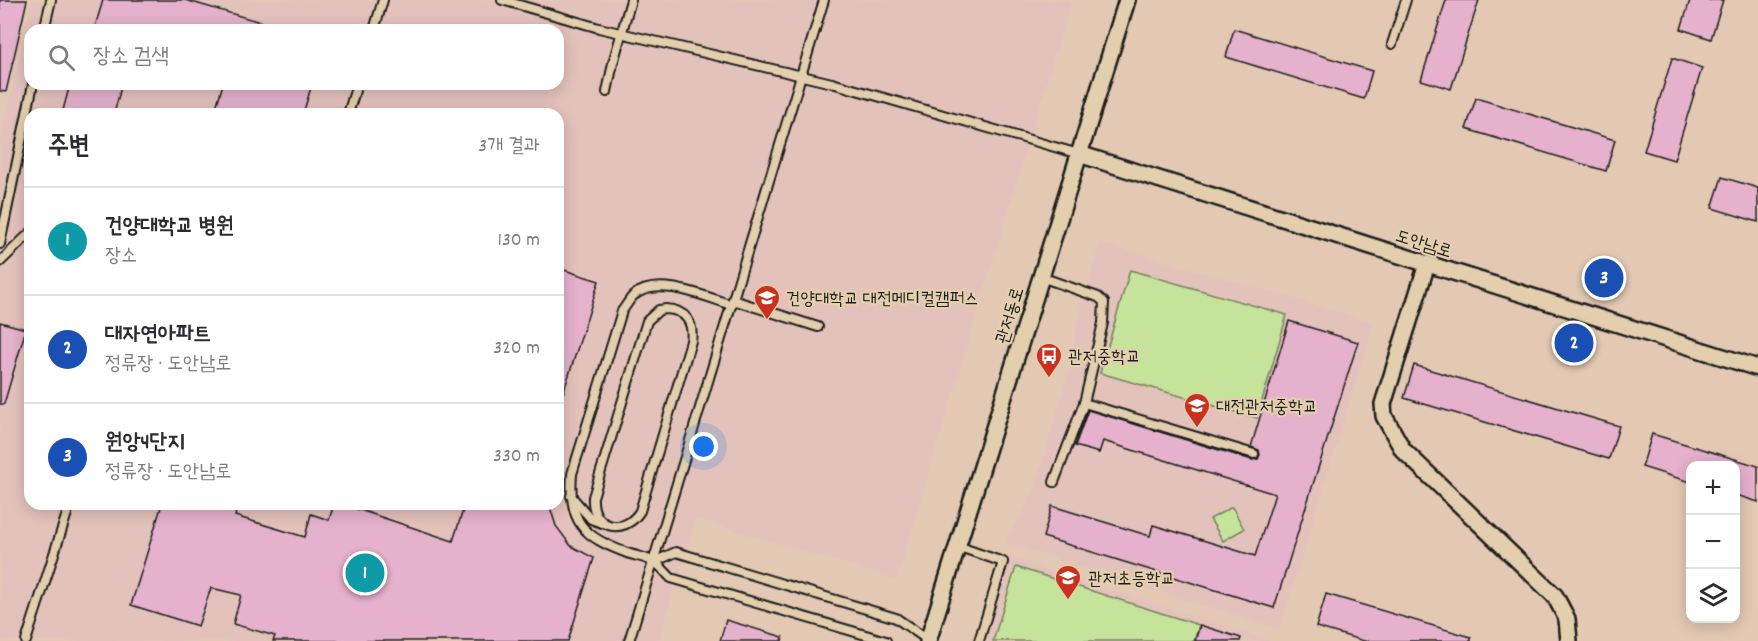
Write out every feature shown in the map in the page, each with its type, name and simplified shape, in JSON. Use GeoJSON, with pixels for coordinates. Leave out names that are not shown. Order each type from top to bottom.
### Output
{"type":"FeatureCollection","features":[{"type":"Feature","properties":{"kind":"street","name":"관저동로"},"geometry":{"type":"LineString","coordinates":[[928,641],[1127,0]]}},
{"type":"Feature","properties":{"kind":"street","name":"도안남로"},"geometry":{"type":"LineString","coordinates":[[1079,154],[1758,368]]}},
{"type":"Feature","properties":{"kind":"street"},"geometry":{"type":"LineString","coordinates":[[1427,264],[1383,404],[1384,416],[1403,450],[1555,596],[1567,619],[1569,641]]}},
{"type":"Feature","properties":{"kind":"lane"},"geometry":{"type":"LineString","coordinates":[[45,24],[51,0]]}},
{"type":"Feature","properties":{"kind":"lane"},"geometry":{"type":"LineString","coordinates":[[376,24],[383,0]]}},
{"type":"Feature","properties":{"kind":"lane"},"geometry":{"type":"LineString","coordinates":[[502,0],[621,33],[832,83],[1079,154]]}},
{"type":"Feature","properties":{"kind":"lane"},"geometry":{"type":"LineString","coordinates":[[607,92],[631,0]]}},
{"type":"Feature","properties":{"kind":"lane"},"geometry":{"type":"LineString","coordinates":[[629,641],[824,0]]}},
{"type":"Feature","properties":{"kind":"lane"},"geometry":{"type":"LineString","coordinates":[[1392,44],[1406,0]]}},
{"type":"Feature","properties":{"kind":"lane"},"geometry":{"type":"LineString","coordinates":[[28,108],[32,90]]}},
{"type":"Feature","properties":{"kind":"lane"},"geometry":{"type":"LineString","coordinates":[[350,108],[355,90]]}},
{"type":"Feature","properties":{"kind":"lane"},"geometry":{"type":"LineString","coordinates":[[0,244],[24,128]]}},
{"type":"Feature","properties":{"kind":"lane"},"geometry":{"type":"LineString","coordinates":[[0,262],[24,239]]}},
{"type":"Feature","properties":{"kind":"lane"},"geometry":{"type":"LineString","coordinates":[[1041,277],[1098,297],[1104,302],[1103,323],[1084,403],[1054,482]]}},
{"type":"Feature","properties":{"kind":"lane"},"geometry":{"type":"LineString","coordinates":[[818,327],[677,288],[657,286],[634,294],[622,310],[572,474],[570,495],[575,516],[585,531],[607,546],[654,562],[671,578],[886,641]]}},
{"type":"Feature","properties":{"kind":"lane"},"geometry":{"type":"LineString","coordinates":[[570,495],[591,519],[613,527],[629,523],[640,511],[691,341],[691,325],[688,318],[674,309],[659,310],[647,321],[592,497],[591,519],[596,539]]}},
{"type":"Feature","properties":{"kind":"lane"},"geometry":{"type":"LineString","coordinates":[[1084,403],[1254,454]]}},
{"type":"Feature","properties":{"kind":"lane"},"geometry":{"type":"LineString","coordinates":[[592,505],[594,513],[605,524]]}},
{"type":"Feature","properties":{"kind":"lane"},"geometry":{"type":"LineString","coordinates":[[26,641],[68,510]]}},
{"type":"Feature","properties":{"kind":"lane"},"geometry":{"type":"LineString","coordinates":[[957,546],[1003,562],[979,641]]}},
{"type":"Feature","properties":{"kind":"lane"},"geometry":{"type":"LineString","coordinates":[[654,562],[676,552],[896,618],[928,641]]}},
{"type":"Feature","properties":{"kind":"lane"},"geometry":{"type":"LineString","coordinates":[[920,641],[928,641]]}},
{"type":"Feature","properties":{"kind":"shaded area","name":"건양대학교 대전메디컬캠퍼스"},"geometry":{"type":"Polygon","coordinates":[[[32,0],[1072,0],[897,580],[696,519],[659,641],[0,641],[0,137],[24,34],[24,90],[564,90],[564,24],[26,24],[32,0]]]}},
{"type":"Feature","properties":{"kind":"shaded area","name":"대전관저중학교"},"geometry":{"type":"Polygon","coordinates":[[[1100,242],[1375,322],[1280,630],[1005,543],[1033,491],[1070,367],[1078,318],[1100,242]]]}},
{"type":"Feature","properties":{"kind":"shaded area","name":"관저초등학교"},"geometry":{"type":"Polygon","coordinates":[[[1005,556],[1271,641],[977,641],[1005,556]]]}},
{"type":"Feature","properties":{"kind":"green space"},"geometry":{"type":"Polygon","coordinates":[[[1130,270],[1287,315],[1257,418],[1100,373],[1130,270]]]}},
{"type":"Feature","properties":{"kind":"green space"},"geometry":{"type":"Polygon","coordinates":[[[1232,507],[1244,529],[1223,541],[1210,519],[1232,507]]]}},
{"type":"Feature","properties":{"kind":"green space","name":"관저초등학교"},"geometry":{"type":"Polygon","coordinates":[[[1016,567],[1199,625],[1194,641],[993,641],[1016,567]]]}},
{"type":"Feature","properties":{"kind":"building"},"geometry":{"type":"Polygon","coordinates":[[[0,0],[27,0],[6,92],[0,91],[0,0]]]}},
{"type":"Feature","properties":{"kind":"building"},"geometry":{"type":"Polygon","coordinates":[[[103,0],[185,0],[267,24],[96,24],[103,0]]]}},
{"type":"Feature","properties":{"kind":"building"},"geometry":{"type":"Polygon","coordinates":[[[1446,0],[1479,0],[1451,89],[1421,80],[1446,0]]]}},
{"type":"Feature","properties":{"kind":"building"},"geometry":{"type":"Polygon","coordinates":[[[1690,0],[1723,0],[1711,39],[1681,29],[1690,0]]]}},
{"type":"Feature","properties":{"kind":"building"},"geometry":{"type":"Polygon","coordinates":[[[1234,29],[1372,71],[1364,99],[1226,57],[1234,29]]]}},
{"type":"Feature","properties":{"kind":"building"},"geometry":{"type":"Polygon","coordinates":[[[1672,58],[1702,68],[1674,160],[1644,151],[1672,58]]]}},
{"type":"Feature","properties":{"kind":"building"},"geometry":{"type":"Polygon","coordinates":[[[68,90],[120,90],[116,108],[64,108],[68,90]]]}},
{"type":"Feature","properties":{"kind":"building"},"geometry":{"type":"Polygon","coordinates":[[[221,90],[310,90],[305,108],[216,108],[221,90]]]}},
{"type":"Feature","properties":{"kind":"building"},"geometry":{"type":"Polygon","coordinates":[[[1476,98],[1615,140],[1606,171],[1466,129],[1476,98]]]}},
{"type":"Feature","properties":{"kind":"building"},"geometry":{"type":"Polygon","coordinates":[[[1722,177],[1758,188],[1758,222],[1712,208],[1722,177]]]}},
{"type":"Feature","properties":{"kind":"building"},"geometry":{"type":"Polygon","coordinates":[[[564,270],[599,281],[564,391],[564,270]]]}},
{"type":"Feature","properties":{"kind":"building"},"geometry":{"type":"Polygon","coordinates":[[[1289,321],[1358,342],[1274,608],[1043,537],[1052,506],[1150,536],[1153,525],[1255,556],[1275,494],[1103,441],[1099,453],[1075,446],[1088,410],[1252,460],[1258,459],[1259,450],[1251,447],[1289,321]]]}},
{"type":"Feature","properties":{"kind":"building"},"geometry":{"type":"Polygon","coordinates":[[[0,322],[24,328],[24,336],[4,404],[0,404],[0,322]]]}},
{"type":"Feature","properties":{"kind":"building"},"geometry":{"type":"Polygon","coordinates":[[[1414,365],[1619,426],[1609,459],[1404,398],[1414,365]]]}},
{"type":"Feature","properties":{"kind":"building"},"geometry":{"type":"Polygon","coordinates":[[[1652,434],[1758,466],[1758,502],[1740,496],[1740,461],[1686,461],[1686,481],[1642,467],[1652,434]]]}},
{"type":"Feature","properties":{"kind":"building"},"geometry":{"type":"Polygon","coordinates":[[[160,510],[236,510],[235,516],[305,537],[311,514],[329,520],[332,510],[360,510],[453,541],[463,510],[551,510],[556,526],[571,546],[594,558],[568,641],[273,641],[275,636],[233,624],[241,595],[211,588],[198,626],[131,605],[160,510]]]}},
{"type":"Feature","properties":{"kind":"building"},"geometry":{"type":"Polygon","coordinates":[[[1326,594],[1471,637],[1471,641],[1364,641],[1316,627],[1326,594]]]}},
{"type":"Feature","properties":{"kind":"building"},"geometry":{"type":"Polygon","coordinates":[[[726,620],[783,637],[782,641],[720,641],[726,620]]]}},
{"type":"Feature","properties":{"kind":"building"},"geometry":{"type":"Polygon","coordinates":[[[1200,625],[1241,638],[1240,641],[1195,641],[1200,625]]]}},
{"type":"Feature","properties":{"kind":"place","name":"원앙4단지"},"geometry":{"type":"Point","coordinates":[1604,278]}},
{"type":"Feature","properties":{"kind":"place","name":"건양대학교 대전메디컬캠퍼스"},"geometry":{"type":"Point","coordinates":[767,321]}},
{"type":"Feature","properties":{"kind":"place","name":"대자연아파트"},"geometry":{"type":"Point","coordinates":[1574,343]}},
{"type":"Feature","properties":{"kind":"place","name":"관저중학교"},"geometry":{"type":"Point","coordinates":[1049,379]}},
{"type":"Feature","properties":{"kind":"place","name":"대전관저중학교"},"geometry":{"type":"Point","coordinates":[1197,429]}},
{"type":"Feature","properties":{"kind":"place","name":"건양대학교 병원"},"geometry":{"type":"Point","coordinates":[365,573]}},
{"type":"Feature","properties":{"kind":"place","name":"관저초등학교"},"geometry":{"type":"Point","coordinates":[1068,601]}}]}
